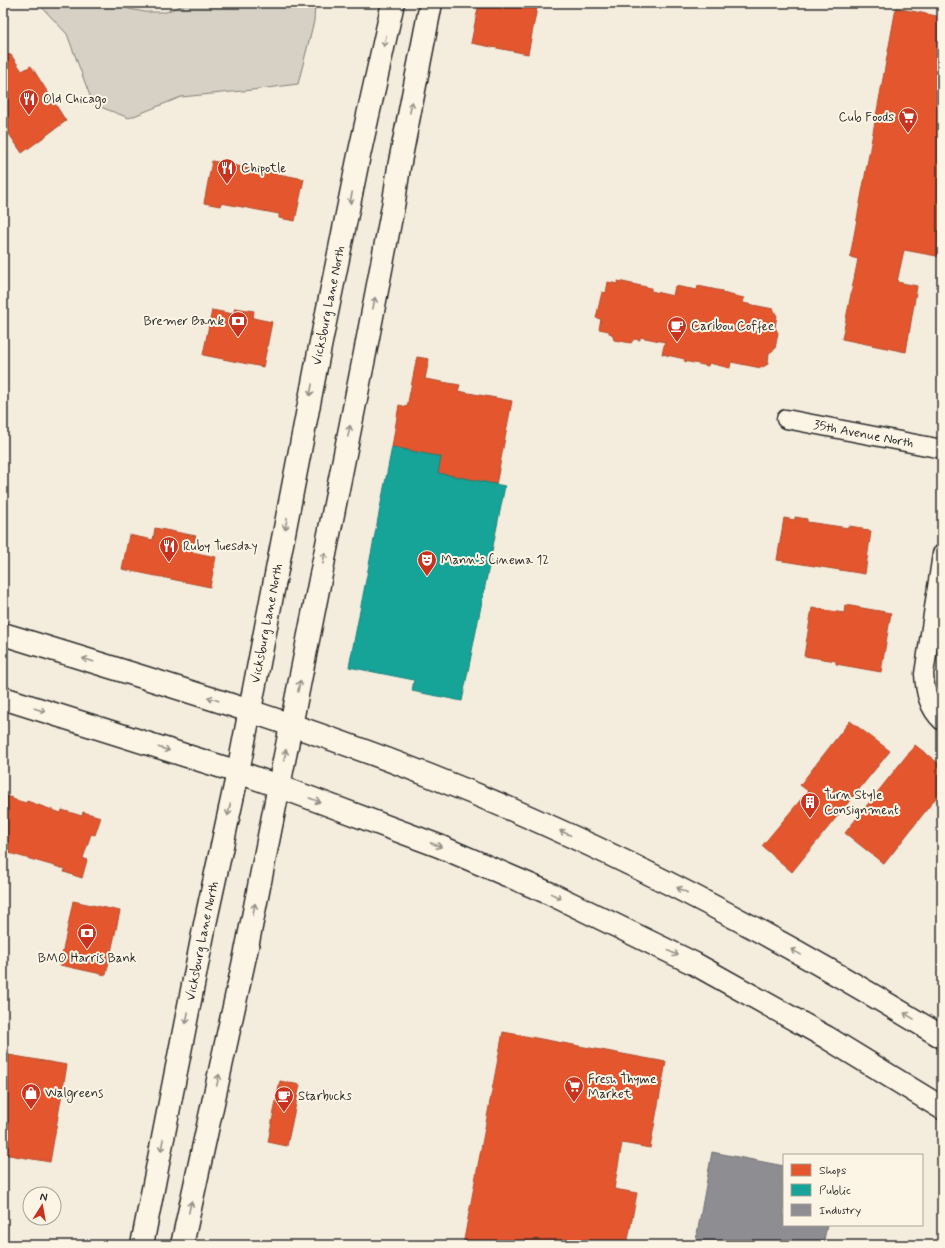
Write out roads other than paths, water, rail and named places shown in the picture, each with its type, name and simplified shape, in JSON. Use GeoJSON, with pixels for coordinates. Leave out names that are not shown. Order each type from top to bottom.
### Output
{"type":"FeatureCollection","features":[{"type":"Feature","properties":{"kind":"main road","name":"Vicksburg Lane North"},"geometry":{"type":"LineString","coordinates":[[142,1245],[205,924],[238,772],[319,352],[358,160],[393,3]]}},
{"type":"Feature","properties":{"kind":"main road"},"geometry":{"type":"LineString","coordinates":[[182,1245],[245,954],[365,353],[431,3]]}},
{"type":"Feature","properties":{"kind":"main road"},"geometry":{"type":"LineString","coordinates":[[3,634],[291,724],[430,775],[581,840],[725,912],[880,999],[942,1037]]}},
{"type":"Feature","properties":{"kind":"main road"},"geometry":{"type":"LineString","coordinates":[[3,698],[278,786],[439,846],[558,897],[695,964],[826,1036],[942,1108]]}},
{"type":"Feature","properties":{"kind":"street","name":"35th Avenue North"},"geometry":{"type":"LineString","coordinates":[[786,419],[942,449]]}},
{"type":"Feature","properties":{"kind":"street"},"geometry":{"type":"LineString","coordinates":[[942,554],[924,674],[928,702],[942,721]]}},
{"type":"Feature","properties":{"kind":"place","name":"Old Chicago"},"geometry":{"type":"Point","coordinates":[29,116]}},
{"type":"Feature","properties":{"kind":"place","name":"Cub Foods"},"geometry":{"type":"Point","coordinates":[908,134]}},
{"type":"Feature","properties":{"kind":"place","name":"Chipotle"},"geometry":{"type":"Point","coordinates":[227,185]}},
{"type":"Feature","properties":{"kind":"place","name":"Bremer Bank"},"geometry":{"type":"Point","coordinates":[238,338]}},
{"type":"Feature","properties":{"kind":"place","name":"Caribou Coffee"},"geometry":{"type":"Point","coordinates":[677,343]}},
{"type":"Feature","properties":{"kind":"place","name":"Ruby Tuesday"},"geometry":{"type":"Point","coordinates":[169,563]}},
{"type":"Feature","properties":{"kind":"place","name":"Mann's Cinema 12"},"geometry":{"type":"Point","coordinates":[427,577]}},
{"type":"Feature","properties":{"kind":"place","name":"Turn Style Consignment"},"geometry":{"type":"Point","coordinates":[810,819]}},
{"type":"Feature","properties":{"kind":"place","name":"BMO Harris Bank"},"geometry":{"type":"Point","coordinates":[87,950]}},
{"type":"Feature","properties":{"kind":"place","name":"Fresh Thyme Market"},"geometry":{"type":"Point","coordinates":[574,1103]}},
{"type":"Feature","properties":{"kind":"place","name":"Walgreens"},"geometry":{"type":"Point","coordinates":[31,1110]}},
{"type":"Feature","properties":{"kind":"place","name":"Starbucks"},"geometry":{"type":"Point","coordinates":[284,1113]}}]}
